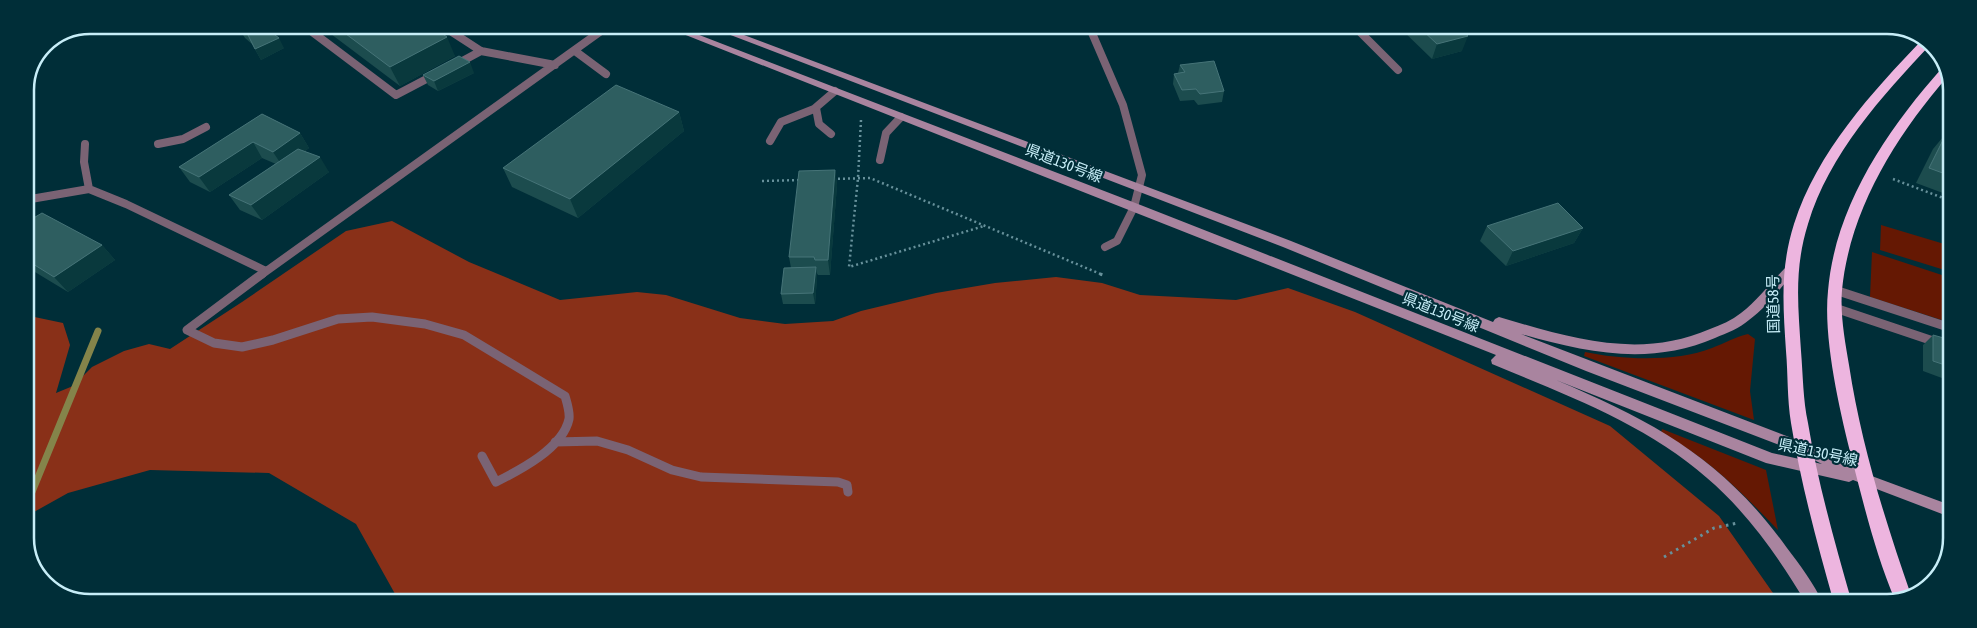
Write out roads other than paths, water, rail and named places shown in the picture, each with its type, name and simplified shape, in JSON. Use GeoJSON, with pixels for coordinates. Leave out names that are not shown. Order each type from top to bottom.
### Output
{"type":"FeatureCollection","features":[{"type":"Feature","properties":{"kind":"highway","name":"国道58号"},"geometry":{"type":"LineString","coordinates":[[1840,594],[1818,514],[1797,403],[1790,304],[1790,270],[1801,223],[1821,177],[1846,137],[1878,92],[1921,46]]}},
{"type":"Feature","properties":{"kind":"highway"},"geometry":{"type":"LineString","coordinates":[[1901,592],[1878,527],[1849,420],[1835,308],[1835,290],[1842,251],[1857,206],[1892,140],[1941,77]]}},
{"type":"Feature","properties":{"kind":"main road","name":"県道130号線"},"geometry":{"type":"LineString","coordinates":[[689,34],[1134,207],[1771,459],[1864,478]]}},
{"type":"Feature","properties":{"kind":"main road","name":"県道130号線"},"geometry":{"type":"LineString","coordinates":[[733,34],[1287,244],[1424,300],[1805,449],[1864,478]]}},
{"type":"Feature","properties":{"kind":"main road"},"geometry":{"type":"LineString","coordinates":[[1424,300],[1560,340],[1595,348],[1648,352],[1674,348],[1704,339],[1745,317],[1790,270]]}},
{"type":"Feature","properties":{"kind":"main road"},"geometry":{"type":"LineString","coordinates":[[1401,313],[1462,345],[1578,394],[1653,433],[1694,459],[1733,493],[1772,538],[1810,594]]}},
{"type":"Feature","properties":{"kind":"main road"},"geometry":{"type":"LineString","coordinates":[[1864,478],[1943,508]]}},
{"type":"Feature","properties":{"kind":"lane"},"geometry":{"type":"LineString","coordinates":[[314,34],[396,95],[482,51]]}},
{"type":"Feature","properties":{"kind":"lane"},"geometry":{"type":"LineString","coordinates":[[454,34],[482,51],[555,65]]}},
{"type":"Feature","properties":{"kind":"lane"},"geometry":{"type":"LineString","coordinates":[[482,456],[496,482],[513,474],[555,442],[566,432],[570,417],[565,396],[464,335],[426,324],[372,317],[338,319],[242,348],[214,343],[187,330],[266,271],[597,34]]}},
{"type":"Feature","properties":{"kind":"lane"},"geometry":{"type":"LineString","coordinates":[[1092,34],[1123,105],[1142,175],[1134,207],[1117,240],[1105,247]]}},
{"type":"Feature","properties":{"kind":"lane"},"geometry":{"type":"LineString","coordinates":[[1362,34],[1398,70]]}},
{"type":"Feature","properties":{"kind":"lane"},"geometry":{"type":"LineString","coordinates":[[574,51],[606,74]]}},
{"type":"Feature","properties":{"kind":"lane"},"geometry":{"type":"LineString","coordinates":[[770,141],[774,129],[781,121],[790,116],[816,108],[835,91]]}},
{"type":"Feature","properties":{"kind":"lane"},"geometry":{"type":"LineString","coordinates":[[816,108],[819,124],[831,134]]}},
{"type":"Feature","properties":{"kind":"lane"},"geometry":{"type":"LineString","coordinates":[[880,160],[886,134],[901,117]]}},
{"type":"Feature","properties":{"kind":"lane"},"geometry":{"type":"LineString","coordinates":[[158,144],[170,143],[186,138],[206,127]]}},
{"type":"Feature","properties":{"kind":"lane"},"geometry":{"type":"LineString","coordinates":[[85,144],[84,162],[89,189]]}},
{"type":"Feature","properties":{"kind":"lane"},"geometry":{"type":"LineString","coordinates":[[34,198],[89,189],[126,204],[266,271]]}},
{"type":"Feature","properties":{"kind":"lane"},"geometry":{"type":"LineString","coordinates":[[1835,290],[1943,325]]}},
{"type":"Feature","properties":{"kind":"lane"},"geometry":{"type":"LineString","coordinates":[[1835,308],[1943,345]]}},
{"type":"Feature","properties":{"kind":"lane"},"geometry":{"type":"LineString","coordinates":[[555,442],[597,441],[628,450],[672,470],[701,477],[838,482],[847,485],[848,492]]}},
{"type":"Feature","properties":{"kind":"waterway"},"geometry":{"type":"LineString","coordinates":[[34,487],[98,331]]}}]}
